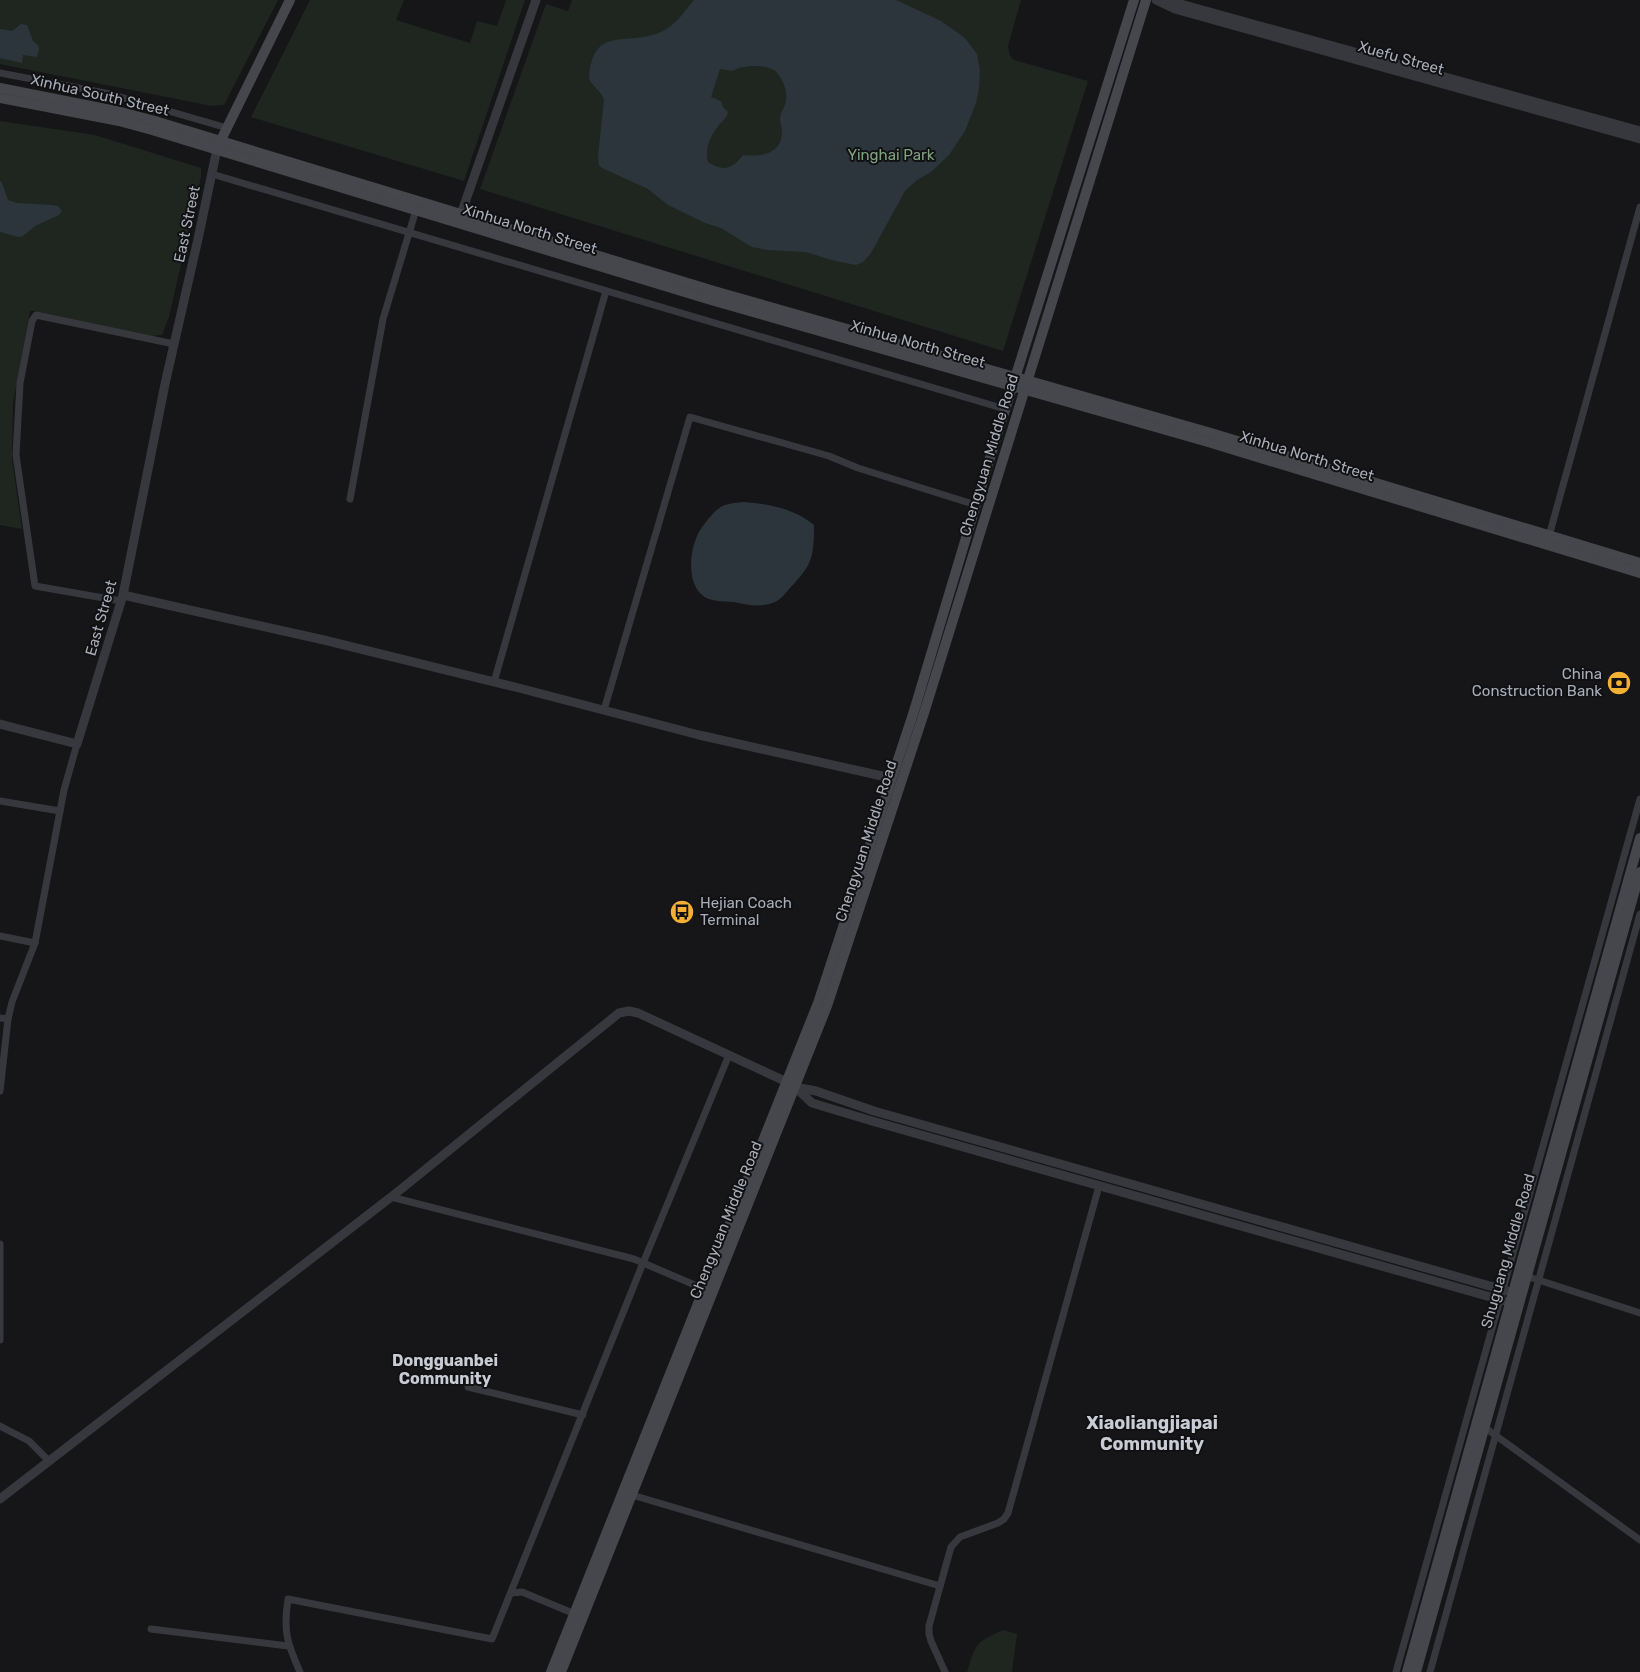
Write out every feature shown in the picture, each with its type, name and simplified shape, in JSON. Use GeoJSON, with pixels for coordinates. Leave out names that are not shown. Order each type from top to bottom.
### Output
{"type":"FeatureCollection","features":[{"type":"Feature","properties":{"kind":"main road"},"geometry":{"type":"LineString","coordinates":[[219,145],[290,0]]}},
{"type":"Feature","properties":{"kind":"main road","name":"Chengyuan Middle Road"},"geometry":{"type":"LineString","coordinates":[[561,1672],[632,1495],[791,1085],[914,711],[1005,409],[1134,0]]}},
{"type":"Feature","properties":{"kind":"main road","name":"Chengyuan Middle Road"},"geometry":{"type":"LineString","coordinates":[[551,1672],[704,1289],[791,1085],[827,1006],[927,704],[1146,0]]}},
{"type":"Feature","properties":{"kind":"main road","name":"Xinhua South Street"},"geometry":{"type":"LineString","coordinates":[[0,88],[122,112],[219,145]]}},
{"type":"Feature","properties":{"kind":"main road","name":"Xinhua South Street"},"geometry":{"type":"LineString","coordinates":[[0,98],[119,121],[219,145]]}},
{"type":"Feature","properties":{"kind":"main road","name":"Xinhua North Street"},"geometry":{"type":"LineString","coordinates":[[219,145],[461,214],[1014,382]]}},
{"type":"Feature","properties":{"kind":"main road","name":"Xinhua North Street"},"geometry":{"type":"LineString","coordinates":[[219,145],[416,210],[711,300],[1211,433],[1640,563]]}},
{"type":"Feature","properties":{"kind":"main road","name":"Xinhua North Street"},"geometry":{"type":"LineString","coordinates":[[1026,385],[1640,573]]}},
{"type":"Feature","properties":{"kind":"main road","name":"Shuguang Middle Road"},"geometry":{"type":"LineString","coordinates":[[1407,1672],[1640,838]]}},
{"type":"Feature","properties":{"kind":"main road","name":"Shuguang Middle Road"},"geometry":{"type":"LineString","coordinates":[[1416,1672],[1484,1426],[1511,1297],[1526,1276],[1640,872]]}},
{"type":"Feature","properties":{"kind":"street"},"geometry":{"type":"LineString","coordinates":[[461,214],[536,0]]}},
{"type":"Feature","properties":{"kind":"street","name":"Xuefu Street"},"geometry":{"type":"LineString","coordinates":[[1156,0],[1175,9],[1640,139]]}},
{"type":"Feature","properties":{"kind":"street","name":"Xuefu Street"},"geometry":{"type":"LineString","coordinates":[[1166,0],[1640,131]]}},
{"type":"Feature","properties":{"kind":"street"},"geometry":{"type":"LineString","coordinates":[[0,73],[110,94],[227,128]]}},
{"type":"Feature","properties":{"kind":"street","name":"East Street"},"geometry":{"type":"LineString","coordinates":[[0,1091],[4,1018],[35,943],[60,811],[77,744],[122,598],[174,344],[219,145]]}},
{"type":"Feature","properties":{"kind":"street"},"geometry":{"type":"LineString","coordinates":[[212,174],[1005,409]]}},
{"type":"Feature","properties":{"kind":"street"},"geometry":{"type":"LineString","coordinates":[[1549,536],[1640,207]]}},
{"type":"Feature","properties":{"kind":"street"},"geometry":{"type":"LineString","coordinates":[[350,499],[383,319],[416,210]]}},
{"type":"Feature","properties":{"kind":"street"},"geometry":{"type":"LineString","coordinates":[[494,682],[606,291]]}},
{"type":"Feature","properties":{"kind":"street"},"geometry":{"type":"LineString","coordinates":[[174,344],[36,315],[32,322],[20,383],[16,455],[28,527],[35,586],[122,598],[324,640],[699,735],[891,778]]}},
{"type":"Feature","properties":{"kind":"street"},"geometry":{"type":"LineString","coordinates":[[604,710],[690,417],[829,456],[858,468],[976,505]]}},
{"type":"Feature","properties":{"kind":"street"},"geometry":{"type":"LineString","coordinates":[[0,724],[77,744]]}},
{"type":"Feature","properties":{"kind":"street"},"geometry":{"type":"LineString","coordinates":[[1396,1672],[1511,1297],[1640,799]]}},
{"type":"Feature","properties":{"kind":"street"},"geometry":{"type":"LineString","coordinates":[[0,801],[60,811]]}},
{"type":"Feature","properties":{"kind":"street"},"geometry":{"type":"LineString","coordinates":[[1430,1672],[1640,914]]}},
{"type":"Feature","properties":{"kind":"street"},"geometry":{"type":"LineString","coordinates":[[0,936],[35,943]]}},
{"type":"Feature","properties":{"kind":"street"},"geometry":{"type":"LineString","coordinates":[[0,1499],[391,1197],[619,1013],[628,1011],[638,1013],[791,1085],[816,1091],[884,1114],[1511,1297]]}},
{"type":"Feature","properties":{"kind":"street"},"geometry":{"type":"LineString","coordinates":[[300,1672],[288,1646],[285,1619],[288,1599],[492,1639],[729,1055]]}},
{"type":"Feature","properties":{"kind":"street"},"geometry":{"type":"LineString","coordinates":[[791,1085],[812,1102],[831,1109],[1099,1186],[1511,1297]]}},
{"type":"Feature","properties":{"kind":"street"},"geometry":{"type":"LineString","coordinates":[[944,1672],[929,1634],[929,1626],[951,1547],[960,1537],[998,1523],[1008,1513],[1099,1186]]}},
{"type":"Feature","properties":{"kind":"street"},"geometry":{"type":"LineString","coordinates":[[391,1197],[643,1263],[704,1289]]}},
{"type":"Feature","properties":{"kind":"street"},"geometry":{"type":"LineString","coordinates":[[0,1244],[0,1340]]}},
{"type":"Feature","properties":{"kind":"street"},"geometry":{"type":"LineString","coordinates":[[1526,1276],[1640,1313]]}},
{"type":"Feature","properties":{"kind":"street"},"geometry":{"type":"LineString","coordinates":[[468,1386],[583,1415]]}},
{"type":"Feature","properties":{"kind":"street"},"geometry":{"type":"LineString","coordinates":[[0,1426],[28,1441],[49,1461]]}},
{"type":"Feature","properties":{"kind":"street"},"geometry":{"type":"LineString","coordinates":[[1484,1426],[1640,1540]]}},
{"type":"Feature","properties":{"kind":"street"},"geometry":{"type":"LineString","coordinates":[[632,1495],[940,1586]]}},
{"type":"Feature","properties":{"kind":"street"},"geometry":{"type":"LineString","coordinates":[[512,1592],[522,1592],[575,1614]]}},
{"type":"Feature","properties":{"kind":"street"},"geometry":{"type":"LineString","coordinates":[[151,1629],[288,1646]]}},
{"type":"Feature","properties":{"kind":"green space"},"geometry":{"type":"Polygon","coordinates":[[[0,0],[278,0],[224,105],[212,106],[0,64],[0,0]]]}},
{"type":"Feature","properties":{"kind":"green space"},"geometry":{"type":"Polygon","coordinates":[[[310,0],[404,0],[396,20],[470,43],[477,21],[497,26],[506,0],[525,0],[464,181],[251,117],[310,0]]]}},
{"type":"Feature","properties":{"kind":"green space","name":"Yinghai Park"},"geometry":{"type":"Polygon","coordinates":[[[572,0],[1021,0],[1008,46],[1012,58],[1088,81],[1003,351],[480,189],[546,4],[568,11],[572,0]]]}},
{"type":"Feature","properties":{"kind":"green space"},"geometry":{"type":"Polygon","coordinates":[[[0,121],[95,135],[201,168],[201,177],[169,317],[162,335],[150,336],[30,311],[13,403],[12,459],[22,529],[0,525],[0,121]]]}},
{"type":"Feature","properties":{"kind":"green space"},"geometry":{"type":"Polygon","coordinates":[[[1003,1630],[1017,1634],[1012,1672],[967,1672],[972,1655],[978,1645],[1003,1630]]]}},
{"type":"Feature","properties":{"kind":"shaded area"},"geometry":{"type":"Polygon","coordinates":[[[694,0],[896,0],[941,21],[965,38],[977,54],[980,71],[979,88],[976,103],[965,131],[949,155],[931,172],[917,180],[905,191],[871,253],[863,262],[856,265],[806,252],[768,250],[752,247],[721,228],[705,223],[668,205],[648,189],[599,165],[598,156],[604,100],[589,78],[592,61],[597,50],[613,40],[648,36],[661,32],[675,22],[694,0]],[[754,66],[738,68],[733,71],[720,69],[711,97],[721,101],[723,107],[728,112],[711,138],[707,152],[708,162],[718,167],[731,166],[743,155],[757,155],[770,152],[779,145],[782,131],[780,117],[786,97],[784,84],[774,70],[754,66]]]}},
{"type":"Feature","properties":{"kind":"shaded area"},"geometry":{"type":"Polygon","coordinates":[[[21,24],[27,25],[33,41],[38,45],[37,57],[23,55],[22,63],[0,58],[0,29],[12,31],[21,24]]]}},
{"type":"Feature","properties":{"kind":"shaded area"},"geometry":{"type":"Polygon","coordinates":[[[0,181],[8,200],[17,203],[58,206],[62,211],[59,215],[35,226],[23,236],[18,237],[0,232],[0,181]]]}},
{"type":"Feature","properties":{"kind":"shaded area"},"geometry":{"type":"Polygon","coordinates":[[[744,502],[780,508],[806,519],[814,525],[812,553],[807,567],[782,597],[770,604],[754,605],[712,600],[704,597],[693,582],[691,558],[700,530],[706,521],[721,507],[744,502]]]}},
{"type":"Feature","properties":{"kind":"place","name":"China Construction Bank"},"geometry":{"type":"Point","coordinates":[1619,683]}},
{"type":"Feature","properties":{"kind":"place","name":"Hejian Coach Terminal"},"geometry":{"type":"Point","coordinates":[682,912]}},
{"type":"Feature","properties":{"kind":"district","name":"Dongguanbei Community"},"geometry":{"type":"Point","coordinates":[445,1369]}},
{"type":"Feature","properties":{"kind":"district","name":"Xiaoliangjiapai Community"},"geometry":{"type":"Point","coordinates":[1152,1434]}}]}
